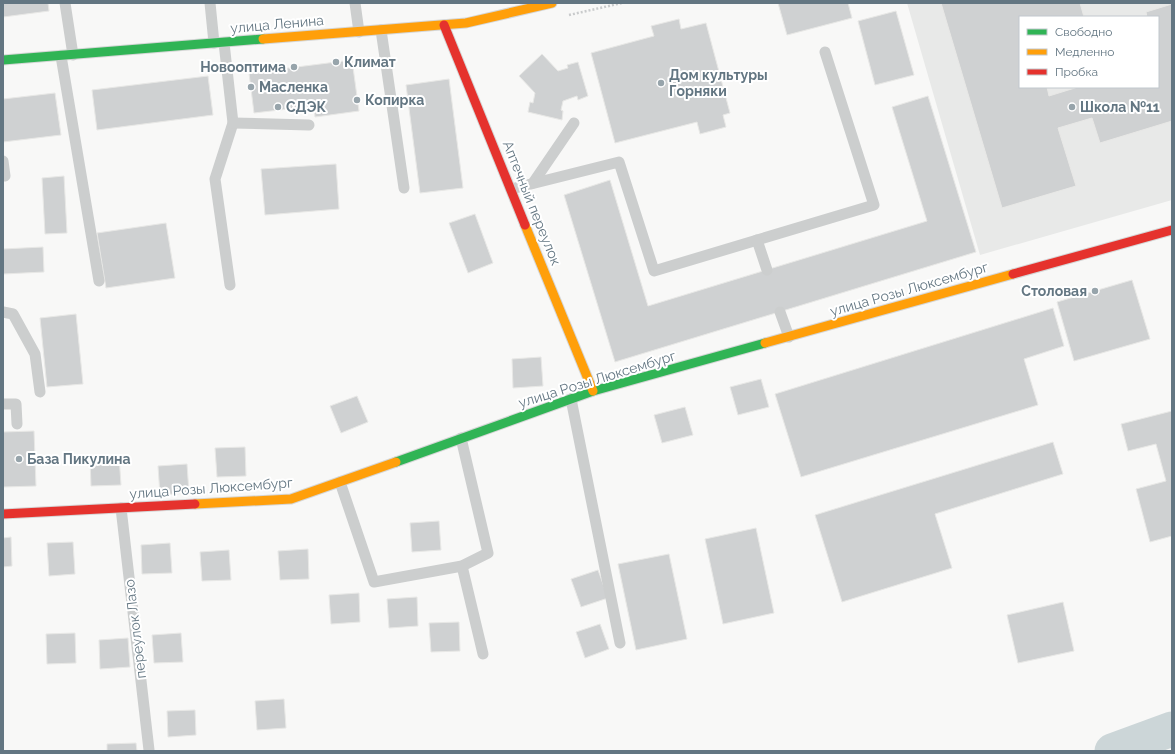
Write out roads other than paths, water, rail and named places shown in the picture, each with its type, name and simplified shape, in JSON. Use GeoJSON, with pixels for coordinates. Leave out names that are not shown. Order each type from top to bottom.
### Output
{"type":"FeatureCollection","features":[{"type":"Feature","properties":{"kind":"street","name":"улица Ленина"},"geometry":{"type":"LineString","coordinates":[[3,60],[466,23],[552,3]]}},
{"type":"Feature","properties":{"kind":"street","name":"Аптечный переулок"},"geometry":{"type":"LineString","coordinates":[[444,25],[593,391]]}},
{"type":"Feature","properties":{"kind":"street","name":"улица Розы Люксембург"},"geometry":{"type":"LineString","coordinates":[[3,514],[291,499],[593,391],[1172,230]]}},
{"type":"Feature","properties":{"kind":"lane"},"geometry":{"type":"LineString","coordinates":[[66,3],[67,55],[99,281]]}},
{"type":"Feature","properties":{"kind":"lane"},"geometry":{"type":"LineString","coordinates":[[210,3],[219,43],[233,123],[215,179],[230,285]]}},
{"type":"Feature","properties":{"kind":"lane"},"geometry":{"type":"LineString","coordinates":[[355,3],[359,32]]}},
{"type":"Feature","properties":{"kind":"lane"},"geometry":{"type":"LineString","coordinates":[[381,30],[404,188]]}},
{"type":"Feature","properties":{"kind":"lane"},"geometry":{"type":"LineString","coordinates":[[511,189],[619,162],[654,271],[874,206],[825,52]]}},
{"type":"Feature","properties":{"kind":"lane"},"geometry":{"type":"LineString","coordinates":[[233,123],[309,125]]}},
{"type":"Feature","properties":{"kind":"lane"},"geometry":{"type":"LineString","coordinates":[[533,183],[574,123]]}},
{"type":"Feature","properties":{"kind":"lane"},"geometry":{"type":"LineString","coordinates":[[3,161],[5,176],[3,176]]}},
{"type":"Feature","properties":{"kind":"lane"},"geometry":{"type":"LineString","coordinates":[[757,240],[767,270]]}},
{"type":"Feature","properties":{"kind":"lane"},"geometry":{"type":"LineString","coordinates":[[3,312],[13,314],[35,354],[40,392]]}},
{"type":"Feature","properties":{"kind":"lane"},"geometry":{"type":"LineString","coordinates":[[780,312],[789,337]]}},
{"type":"Feature","properties":{"kind":"lane"},"geometry":{"type":"LineString","coordinates":[[572,399],[620,643]]}},
{"type":"Feature","properties":{"kind":"lane"},"geometry":{"type":"LineString","coordinates":[[3,404],[16,404],[17,424]]}},
{"type":"Feature","properties":{"kind":"lane"},"geometry":{"type":"LineString","coordinates":[[340,482],[374,582],[462,566],[488,553],[461,438]]}},
{"type":"Feature","properties":{"kind":"lane","name":"переулок Лазо"},"geometry":{"type":"LineString","coordinates":[[121,508],[149,750]]}},
{"type":"Feature","properties":{"kind":"lane"},"geometry":{"type":"LineString","coordinates":[[462,566],[483,654]]}},
{"type":"Feature","properties":{"kind":"waterway"},"geometry":{"type":"LineString","coordinates":[[1112,751],[1172,729]]}},
{"type":"Feature","properties":{"kind":"place","name":"Климат"},"geometry":{"type":"Point","coordinates":[336,62]}},
{"type":"Feature","properties":{"kind":"place","name":"Новооптима"},"geometry":{"type":"Point","coordinates":[294,67]}},
{"type":"Feature","properties":{"kind":"place","name":"Дом культуры Горняки"},"geometry":{"type":"Point","coordinates":[661,83]}},
{"type":"Feature","properties":{"kind":"place","name":"Масленка"},"geometry":{"type":"Point","coordinates":[251,87]}},
{"type":"Feature","properties":{"kind":"place","name":"Копирка"},"geometry":{"type":"Point","coordinates":[357,100]}},
{"type":"Feature","properties":{"kind":"place","name":"СДЭК"},"geometry":{"type":"Point","coordinates":[278,107]}},
{"type":"Feature","properties":{"kind":"place","name":"Школа №11"},"geometry":{"type":"Point","coordinates":[1072,107]}},
{"type":"Feature","properties":{"kind":"place","name":"Столовая"},"geometry":{"type":"Point","coordinates":[1095,291]}},
{"type":"Feature","properties":{"kind":"place","name":"База Пикулина"},"geometry":{"type":"Point","coordinates":[19,459]}}]}
